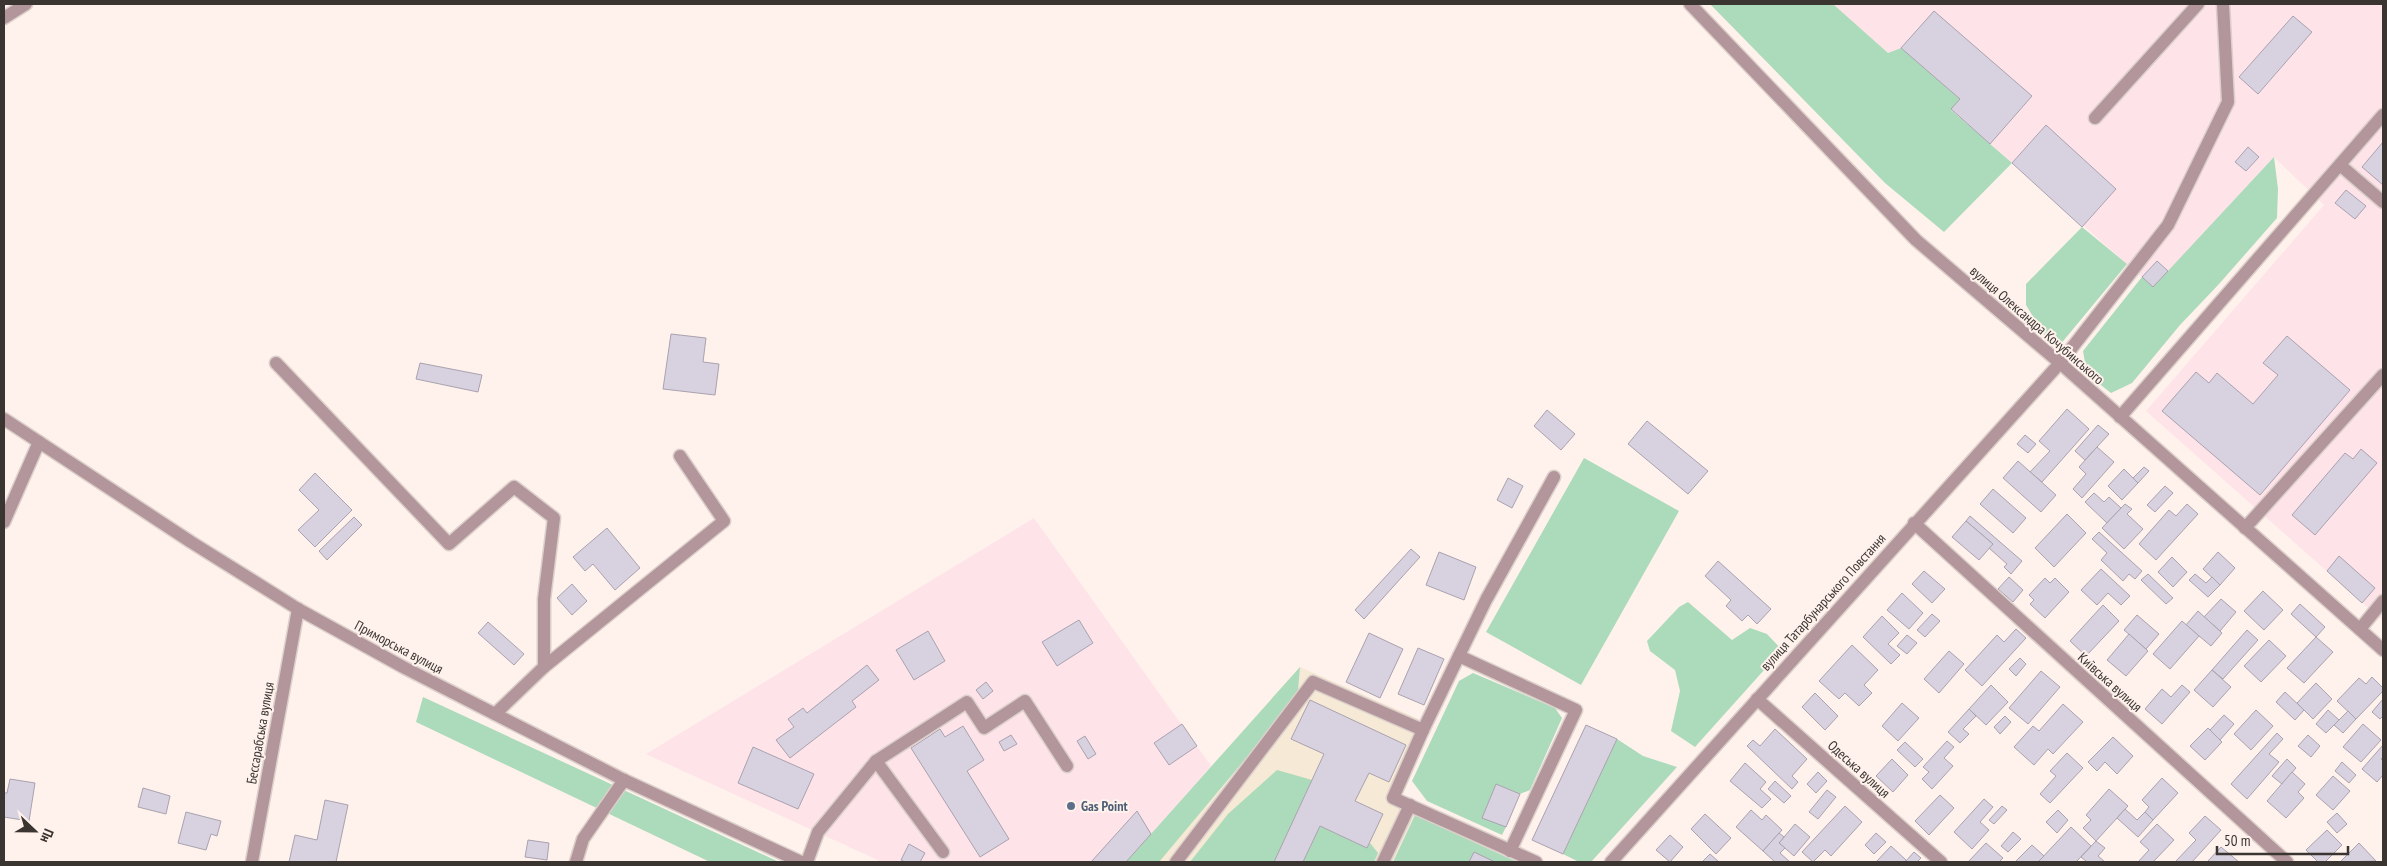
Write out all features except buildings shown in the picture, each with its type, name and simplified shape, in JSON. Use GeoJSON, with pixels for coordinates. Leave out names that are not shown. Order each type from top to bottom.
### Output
{"type":"FeatureCollection","features":[{"type":"Feature","properties":{"kind":"street"},"geometry":{"type":"LineString","coordinates":[[4,18],[26,4]]}},
{"type":"Feature","properties":{"kind":"street","name":"вулиця Олександра Кочубинського"},"geometry":{"type":"LineString","coordinates":[[1690,4],[1916,240],[2060,363],[2383,650]]}},
{"type":"Feature","properties":{"kind":"street"},"geometry":{"type":"LineString","coordinates":[[2095,118],[2198,4]]}},
{"type":"Feature","properties":{"kind":"street","name":"вулиця Татарбунарського Повстання"},"geometry":{"type":"LineString","coordinates":[[1610,862],[2060,363],[2168,225],[2228,102],[2223,4]]}},
{"type":"Feature","properties":{"kind":"street"},"geometry":{"type":"LineString","coordinates":[[2120,417],[2383,115]]}},
{"type":"Feature","properties":{"kind":"street"},"geometry":{"type":"LineString","coordinates":[[2340,165],[2383,202]]}},
{"type":"Feature","properties":{"kind":"street"},"geometry":{"type":"LineString","coordinates":[[276,363],[449,544],[514,487],[554,518],[544,599],[544,668]]}},
{"type":"Feature","properties":{"kind":"street"},"geometry":{"type":"LineString","coordinates":[[2245,528],[2383,375]]}},
{"type":"Feature","properties":{"kind":"street","name":"Приморська вулиця"},"geometry":{"type":"LineString","coordinates":[[4,419],[298,609],[403,667],[624,780],[801,862]]}},
{"type":"Feature","properties":{"kind":"street"},"geometry":{"type":"LineString","coordinates":[[4,522],[39,442]]}},
{"type":"Feature","properties":{"kind":"street"},"geometry":{"type":"LineString","coordinates":[[495,714],[544,668],[724,521],[680,456]]}},
{"type":"Feature","properties":{"kind":"street"},"geometry":{"type":"LineString","coordinates":[[1536,862],[1393,798],[1423,730],[1486,600],[1554,477]]}},
{"type":"Feature","properties":{"kind":"street","name":"Київська вулиця"},"geometry":{"type":"LineString","coordinates":[[1914,523],[2287,862]]}},
{"type":"Feature","properties":{"kind":"street"},"geometry":{"type":"LineString","coordinates":[[2360,629],[2383,601]]}},
{"type":"Feature","properties":{"kind":"street","name":"Бессарабська вулиця"},"geometry":{"type":"LineString","coordinates":[[252,862],[298,609]]}},
{"type":"Feature","properties":{"kind":"street"},"geometry":{"type":"LineString","coordinates":[[1459,656],[1576,710],[1510,851]]}},
{"type":"Feature","properties":{"kind":"street"},"geometry":{"type":"LineString","coordinates":[[1176,862],[1314,682],[1423,730]]}},
{"type":"Feature","properties":{"kind":"street","name":"Одеська вулиця"},"geometry":{"type":"LineString","coordinates":[[1758,699],[1942,862]]}},
{"type":"Feature","properties":{"kind":"street"},"geometry":{"type":"LineString","coordinates":[[807,862],[818,832],[876,761],[968,702],[984,728],[1025,701],[1067,766]]}},
{"type":"Feature","properties":{"kind":"street"},"geometry":{"type":"LineString","coordinates":[[876,761],[944,852]]}},
{"type":"Feature","properties":{"kind":"street"},"geometry":{"type":"LineString","coordinates":[[576,862],[583,839],[624,780]]}},
{"type":"Feature","properties":{"kind":"street"},"geometry":{"type":"LineString","coordinates":[[1383,862],[1410,805]]}},
{"type":"Feature","properties":{"kind":"shaded area"},"geometry":{"type":"Polygon","coordinates":[[[1833,4],[2383,4],[2383,621],[2146,411],[2324,205],[2274,157],[2153,287],[1951,109],[1960,99],[1901,48],[1888,53],[1833,4]]]}},
{"type":"Feature","properties":{"kind":"shaded area"},"geometry":{"type":"Polygon","coordinates":[[[1034,518],[1211,766],[1126,862],[882,862],[646,754],[1034,518]]]}},
{"type":"Feature","properties":{"kind":"shaded area"},"geometry":{"type":"Polygon","coordinates":[[[1300,667],[1421,720],[1385,801],[1415,815],[1393,862],[1126,862],[1300,667]]]}},
{"type":"Feature","properties":{"kind":"green space"},"geometry":{"type":"Polygon","coordinates":[[[1710,4],[1833,4],[1888,53],[1901,48],[1960,99],[1951,110],[2012,163],[1944,232],[1885,183],[1710,4]]]}},
{"type":"Feature","properties":{"kind":"green space"},"geometry":{"type":"Polygon","coordinates":[[[2274,157],[2278,189],[2277,218],[2180,325],[2132,383],[2111,393],[2087,374],[2083,351],[2142,277],[2153,287],[2274,157]]]}},
{"type":"Feature","properties":{"kind":"green space"},"geometry":{"type":"Polygon","coordinates":[[[2082,227],[2127,264],[2059,346],[2047,340],[2026,305],[2026,284],[2082,227]]]}},
{"type":"Feature","properties":{"kind":"green space"},"geometry":{"type":"Polygon","coordinates":[[[1584,458],[1679,511],[1581,685],[1486,632],[1584,458]]]}},
{"type":"Feature","properties":{"kind":"green space"},"geometry":{"type":"Polygon","coordinates":[[[1688,602],[1732,640],[1750,628],[1767,634],[1782,650],[1695,747],[1671,731],[1680,691],[1675,670],[1650,651],[1647,641],[1679,607],[1688,602]]]}},
{"type":"Feature","properties":{"kind":"green space"},"geometry":{"type":"Polygon","coordinates":[[[1300,667],[1298,690],[1262,739],[1159,862],[1126,862],[1300,667]]]}},
{"type":"Feature","properties":{"kind":"green space"},"geometry":{"type":"Polygon","coordinates":[[[1473,673],[1555,708],[1562,718],[1530,790],[1520,794],[1496,784],[1483,818],[1506,827],[1502,835],[1427,801],[1412,781],[1459,681],[1473,673]]]}},
{"type":"Feature","properties":{"kind":"green space"},"geometry":{"type":"Polygon","coordinates":[[[423,697],[779,862],[710,862],[416,722],[423,697]]]}},
{"type":"Feature","properties":{"kind":"green space"},"geometry":{"type":"Polygon","coordinates":[[[1617,739],[1643,756],[1677,767],[1591,862],[1579,862],[1563,854],[1617,739]]]}},
{"type":"Feature","properties":{"kind":"green space"},"geometry":{"type":"Polygon","coordinates":[[[1277,770],[1312,780],[1274,862],[1190,862],[1228,814],[1277,770]]]}},
{"type":"Feature","properties":{"kind":"green space"},"geometry":{"type":"Polygon","coordinates":[[[1415,815],[1517,862],[1393,862],[1415,815]]]}},
{"type":"Feature","properties":{"kind":"green space"},"geometry":{"type":"Polygon","coordinates":[[[1320,826],[1367,848],[1370,843],[1378,853],[1374,862],[1303,862],[1320,826]]]}},
{"type":"Feature","properties":{"kind":"place","name":"Gas Point"},"geometry":{"type":"Point","coordinates":[1071,806]}}]}
